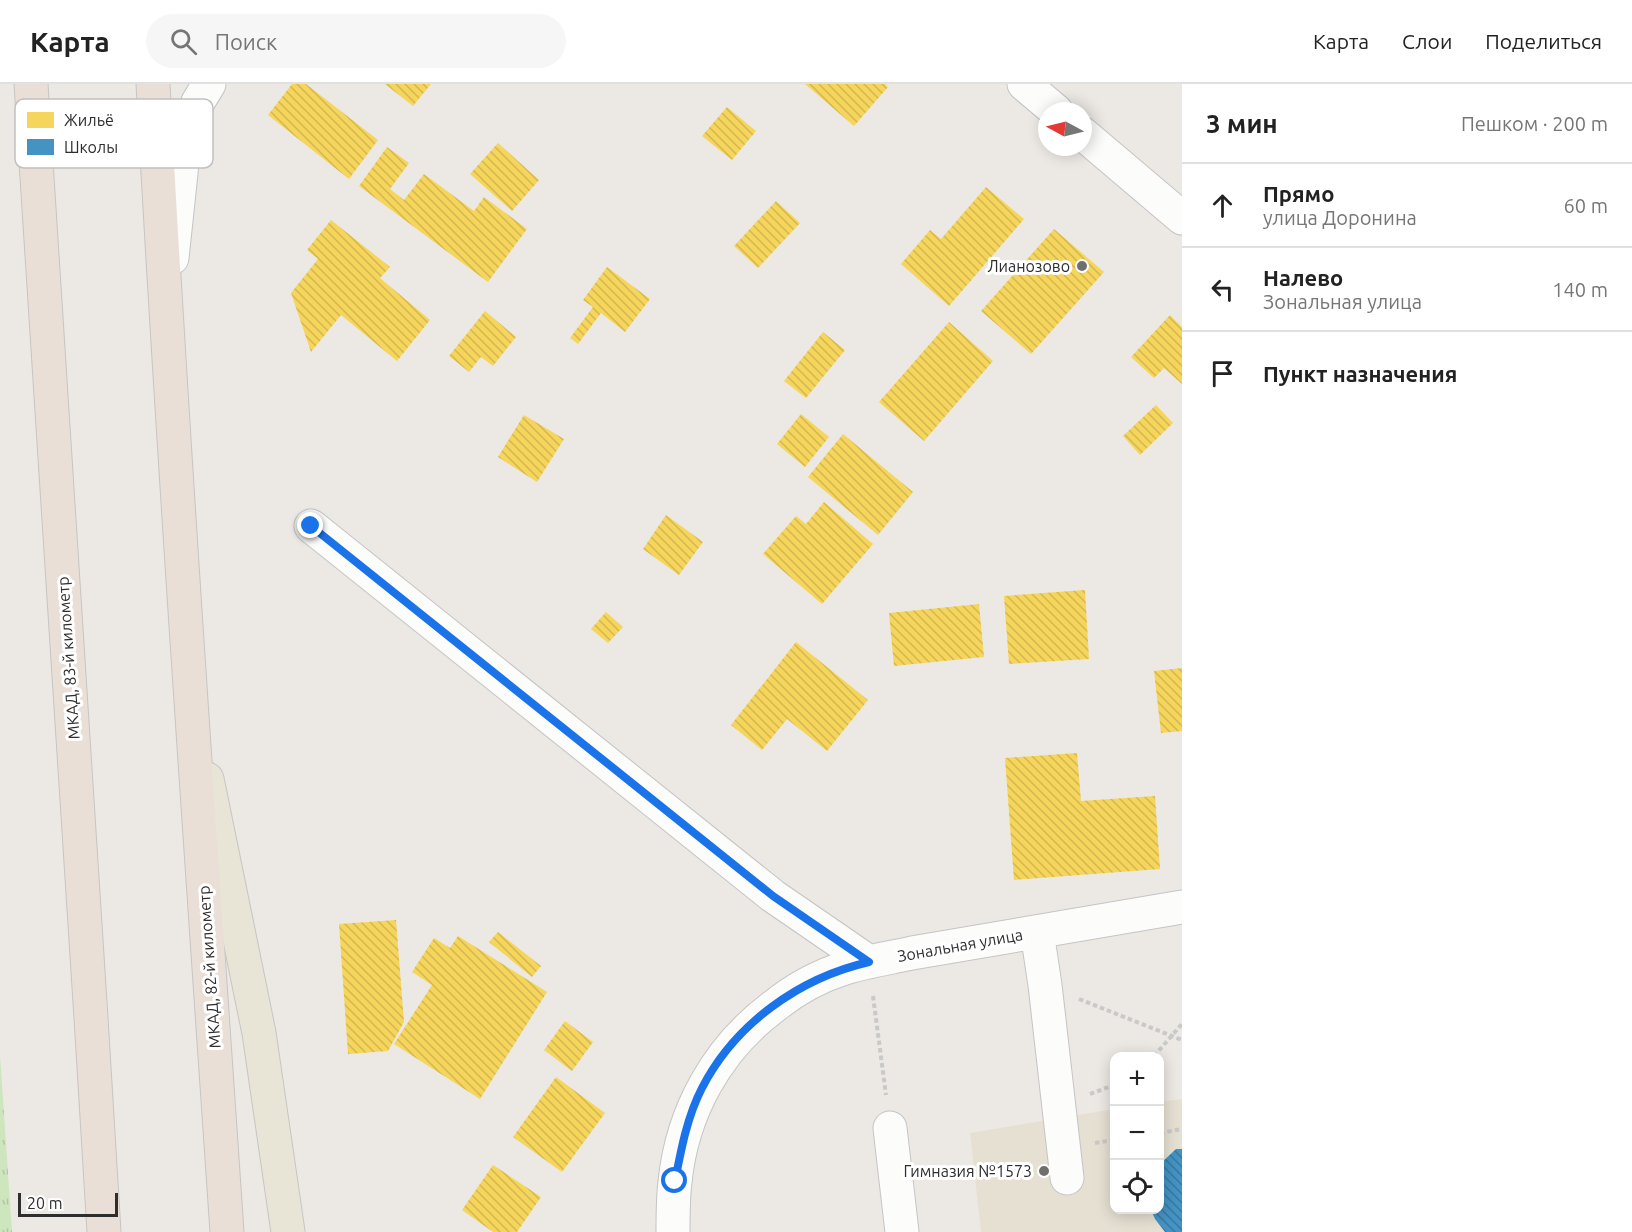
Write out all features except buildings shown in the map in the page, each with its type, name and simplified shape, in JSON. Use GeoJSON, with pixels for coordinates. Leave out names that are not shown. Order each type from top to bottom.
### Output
{"type":"FeatureCollection","features":[{"type":"Feature","properties":{"kind":"highway","name":"МКАД, 83-й километр"},"geometry":{"type":"LineString","coordinates":[[31,84],[32,99]]}},
{"type":"Feature","properties":{"kind":"highway"},"geometry":{"type":"LineString","coordinates":[[153,84],[154,99]]}},
{"type":"Feature","properties":{"kind":"highway","name":"МКАД, 83-й километр"},"geometry":{"type":"LineString","coordinates":[[36,168],[89,982],[102,1232]]}},
{"type":"Feature","properties":{"kind":"highway"},"geometry":{"type":"LineString","coordinates":[[158,168],[191,702]]}},
{"type":"Feature","properties":{"kind":"highway","name":"МКАД, 82-й километр"},"geometry":{"type":"LineString","coordinates":[[191,702],[227,1232]]}},
{"type":"Feature","properties":{"kind":"main road"},"geometry":{"type":"LineString","coordinates":[[191,702],[259,1034],[288,1232]]}},
{"type":"Feature","properties":{"kind":"street"},"geometry":{"type":"LineString","coordinates":[[200,99],[208,84]]}},
{"type":"Feature","properties":{"kind":"street"},"geometry":{"type":"LineString","coordinates":[[1024,84],[1045,102]]}},
{"type":"Feature","properties":{"kind":"street"},"geometry":{"type":"LineString","coordinates":[[1092,142],[1182,218]]}},
{"type":"Feature","properties":{"kind":"street"},"geometry":{"type":"LineString","coordinates":[[166,316],[182,168]]}},
{"type":"Feature","properties":{"kind":"street"},"geometry":{"type":"LineString","coordinates":[[311,526],[773,896],[869,962]]}},
{"type":"Feature","properties":{"kind":"street","name":"Зональная улица"},"geometry":{"type":"LineString","coordinates":[[673,1232],[675,1181],[682,1143],[702,1089],[737,1038],[760,1016],[790,994],[845,968],[869,962],[1182,907]]}},
{"type":"Feature","properties":{"kind":"street"},"geometry":{"type":"LineString","coordinates":[[1037,932],[1067,1178]]}},
{"type":"Feature","properties":{"kind":"street"},"geometry":{"type":"LineString","coordinates":[[890,1128],[902,1232]]}},
{"type":"Feature","properties":{"kind":"path"},"geometry":{"type":"LineString","coordinates":[[869,962],[890,1128]]}},
{"type":"Feature","properties":{"kind":"path"},"geometry":{"type":"LineString","coordinates":[[1045,985],[1182,1040]]}},
{"type":"Feature","properties":{"kind":"path"},"geometry":{"type":"LineString","coordinates":[[1157,1052],[1182,1024]]}},
{"type":"Feature","properties":{"kind":"path"},"geometry":{"type":"LineString","coordinates":[[1164,1131],[1182,1129]]}},
{"type":"Feature","properties":{"kind":"shaded area","name":"Гимназия №1573"},"geometry":{"type":"Polygon","coordinates":[[[1182,1099],[1182,1232],[981,1232],[970,1133],[1110,1110],[1110,1214],[1164,1214],[1164,1101],[1182,1099]]]}},
{"type":"Feature","properties":{"kind":"green space"},"geometry":{"type":"Polygon","coordinates":[[[0,1055],[12,1232],[0,1232],[0,1055]]]}},
{"type":"Feature","properties":{"kind":"place","name":"Лианозово"},"geometry":{"type":"Point","coordinates":[1082,266]}},
{"type":"Feature","properties":{"kind":"place","name":"Гимназия №1573"},"geometry":{"type":"Point","coordinates":[1044,1171]}},
{"type":"Feature","properties":{"kind":"route"},"geometry":{"type":"LineString","coordinates":[[311,526],[773,896],[869,962],[845,968],[790,994],[760,1016],[737,1038],[702,1089],[682,1143],[675,1181]]}}]}
